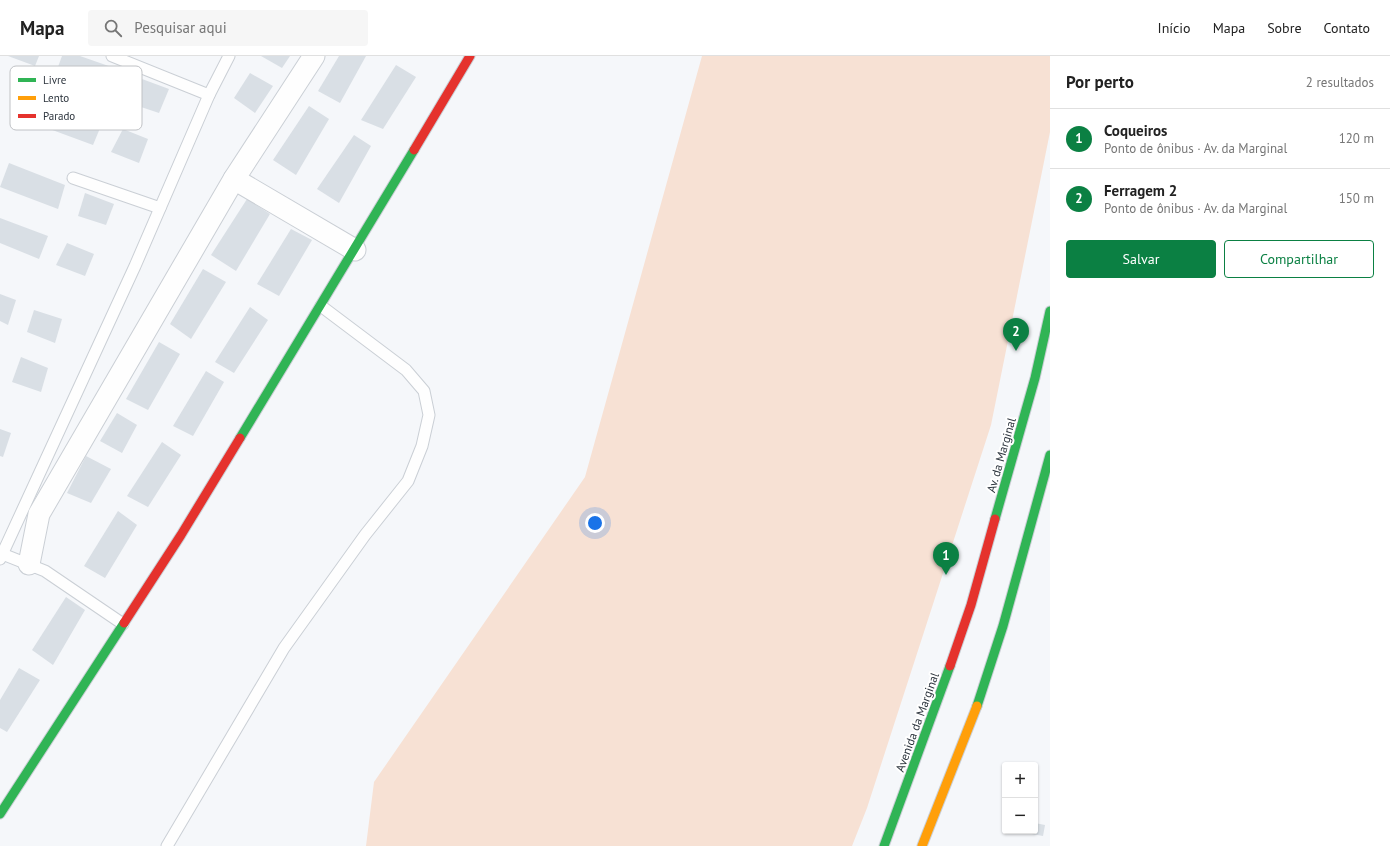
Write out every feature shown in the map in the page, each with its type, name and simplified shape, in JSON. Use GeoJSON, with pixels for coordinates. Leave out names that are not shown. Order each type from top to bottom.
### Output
{"type":"FeatureCollection","features":[{"type":"Feature","properties":{"kind":"main road"},"geometry":{"type":"LineString","coordinates":[[0,814],[181,535],[355,250],[470,56]]}},
{"type":"Feature","properties":{"kind":"main road","name":"Av. da Marginal"},"geometry":{"type":"LineString","coordinates":[[971,605],[1035,378],[1050,311]]}},
{"type":"Feature","properties":{"kind":"main road"},"geometry":{"type":"LineString","coordinates":[[922,846],[980,698],[1003,626],[1050,455]]}},
{"type":"Feature","properties":{"kind":"main road","name":"Avenida da Marginal"},"geometry":{"type":"LineString","coordinates":[[884,846],[939,698],[971,605]]}},
{"type":"Feature","properties":{"kind":"street"},"geometry":{"type":"LineString","coordinates":[[29,564],[39,514],[234,179],[314,56]]}},
{"type":"Feature","properties":{"kind":"street"},"geometry":{"type":"LineString","coordinates":[[234,179],[355,250]]}},
{"type":"Feature","properties":{"kind":"lane"},"geometry":{"type":"LineString","coordinates":[[112,56],[137,66]]}},
{"type":"Feature","properties":{"kind":"lane"},"geometry":{"type":"LineString","coordinates":[[123,624],[45,571],[1,555],[229,56]]}},
{"type":"Feature","properties":{"kind":"lane"},"geometry":{"type":"LineString","coordinates":[[142,68],[210,95]]}},
{"type":"Feature","properties":{"kind":"lane"},"geometry":{"type":"LineString","coordinates":[[73,178],[160,208]]}},
{"type":"Feature","properties":{"kind":"lane"},"geometry":{"type":"LineString","coordinates":[[167,846],[284,648],[365,534],[408,481],[422,446],[429,415],[424,391],[406,370],[321,306]]}},
{"type":"Feature","properties":{"kind":"shaded area"},"geometry":{"type":"Polygon","coordinates":[[[702,56],[1050,56],[1050,132],[991,425],[867,808],[852,846],[366,846],[374,782],[585,477],[702,56]]]}},
{"type":"Feature","properties":{"kind":"building"},"geometry":{"type":"Polygon","coordinates":[[[8,56],[39,56],[35,66],[8,56]]]}},
{"type":"Feature","properties":{"kind":"building"},"geometry":{"type":"Polygon","coordinates":[[[62,56],[80,56],[109,66],[58,66],[62,56]]]}},
{"type":"Feature","properties":{"kind":"building"},"geometry":{"type":"Polygon","coordinates":[[[261,56],[290,56],[282,68],[261,56]]]}},
{"type":"Feature","properties":{"kind":"building"},"geometry":{"type":"Polygon","coordinates":[[[339,56],[366,56],[340,103],[318,91],[339,56]]]}},
{"type":"Feature","properties":{"kind":"building"},"geometry":{"type":"Polygon","coordinates":[[[396,65],[416,77],[383,129],[361,120],[396,65]]]}},
{"type":"Feature","properties":{"kind":"building"},"geometry":{"type":"Polygon","coordinates":[[[250,73],[273,86],[255,113],[234,98],[250,73]]]}},
{"type":"Feature","properties":{"kind":"building"},"geometry":{"type":"Polygon","coordinates":[[[142,79],[169,89],[159,113],[142,107],[142,79]]]}},
{"type":"Feature","properties":{"kind":"building"},"geometry":{"type":"Polygon","coordinates":[[[309,106],[329,119],[296,175],[273,160],[309,106]]]}},
{"type":"Feature","properties":{"kind":"building"},"geometry":{"type":"Polygon","coordinates":[[[52,130],[99,130],[93,145],[52,130]]]}},
{"type":"Feature","properties":{"kind":"building"},"geometry":{"type":"Polygon","coordinates":[[[122,130],[148,139],[139,163],[111,152],[122,130]]]}},
{"type":"Feature","properties":{"kind":"building"},"geometry":{"type":"Polygon","coordinates":[[[354,135],[371,146],[339,203],[317,189],[354,135]]]}},
{"type":"Feature","properties":{"kind":"building"},"geometry":{"type":"Polygon","coordinates":[[[9,163],[65,185],[58,209],[0,187],[9,163]]]}},
{"type":"Feature","properties":{"kind":"building"},"geometry":{"type":"Polygon","coordinates":[[[85,193],[114,204],[106,225],[78,216],[85,193]]]}},
{"type":"Feature","properties":{"kind":"building"},"geometry":{"type":"Polygon","coordinates":[[[247,199],[270,214],[236,271],[211,255],[247,199]]]}},
{"type":"Feature","properties":{"kind":"building"},"geometry":{"type":"Polygon","coordinates":[[[0,218],[48,236],[39,259],[0,243],[0,218]]]}},
{"type":"Feature","properties":{"kind":"building"},"geometry":{"type":"Polygon","coordinates":[[[291,229],[312,240],[279,296],[257,284],[291,229]]]}},
{"type":"Feature","properties":{"kind":"building"},"geometry":{"type":"Polygon","coordinates":[[[67,243],[94,254],[85,276],[56,265],[67,243]]]}},
{"type":"Feature","properties":{"kind":"building"},"geometry":{"type":"Polygon","coordinates":[[[203,269],[226,282],[191,339],[170,324],[203,269]]]}},
{"type":"Feature","properties":{"kind":"building"},"geometry":{"type":"Polygon","coordinates":[[[0,294],[16,300],[8,325],[0,321],[0,294]]]}},
{"type":"Feature","properties":{"kind":"building"},"geometry":{"type":"Polygon","coordinates":[[[250,307],[268,320],[234,373],[215,362],[250,307]]]}},
{"type":"Feature","properties":{"kind":"building"},"geometry":{"type":"Polygon","coordinates":[[[34,310],[62,319],[55,343],[27,332],[34,310]]]}},
{"type":"Feature","properties":{"kind":"building"},"geometry":{"type":"Polygon","coordinates":[[[159,342],[180,354],[148,410],[126,399],[159,342]]]}},
{"type":"Feature","properties":{"kind":"building"},"geometry":{"type":"Polygon","coordinates":[[[21,357],[48,368],[41,392],[12,382],[21,357]]]}},
{"type":"Feature","properties":{"kind":"building"},"geometry":{"type":"Polygon","coordinates":[[[206,371],[224,382],[193,436],[173,426],[206,371]]]}},
{"type":"Feature","properties":{"kind":"building"},"geometry":{"type":"Polygon","coordinates":[[[117,413],[137,425],[122,453],[100,441],[117,413]]]}},
{"type":"Feature","properties":{"kind":"building"},"geometry":{"type":"Polygon","coordinates":[[[0,429],[11,433],[3,457],[0,456],[0,429]]]}},
{"type":"Feature","properties":{"kind":"building"},"geometry":{"type":"Polygon","coordinates":[[[162,442],[181,455],[148,507],[127,496],[162,442]]]}},
{"type":"Feature","properties":{"kind":"building"},"geometry":{"type":"Polygon","coordinates":[[[86,456],[111,469],[91,503],[67,493],[86,456]]]}},
{"type":"Feature","properties":{"kind":"building"},"geometry":{"type":"Polygon","coordinates":[[[118,511],[137,525],[105,578],[84,566],[118,511]]]}},
{"type":"Feature","properties":{"kind":"building"},"geometry":{"type":"Polygon","coordinates":[[[66,597],[85,610],[53,665],[32,650],[66,597]]]}},
{"type":"Feature","properties":{"kind":"building"},"geometry":{"type":"Polygon","coordinates":[[[19,668],[40,680],[7,732],[0,728],[0,700],[19,668]]]}},
{"type":"Feature","properties":{"kind":"building"},"geometry":{"type":"Polygon","coordinates":[[[1038,824],[1045,825],[1043,836],[1032,834],[1038,834],[1038,824]]]}},
{"type":"Feature","properties":{"kind":"traffic: fast"},"geometry":{"type":"LineString","coordinates":[[240,438],[414,150]]}},
{"type":"Feature","properties":{"kind":"traffic: fast"},"geometry":{"type":"LineString","coordinates":[[995,519],[1035,378],[1050,311]]}},
{"type":"Feature","properties":{"kind":"traffic: fast"},"geometry":{"type":"LineString","coordinates":[[977,706],[1003,626],[1050,455]]}},
{"type":"Feature","properties":{"kind":"traffic: fast"},"geometry":{"type":"LineString","coordinates":[[0,814],[124,623]]}},
{"type":"Feature","properties":{"kind":"traffic: fast"},"geometry":{"type":"LineString","coordinates":[[884,846],[950,666]]}},
{"type":"Feature","properties":{"kind":"traffic: slow"},"geometry":{"type":"LineString","coordinates":[[922,846],[977,706]]}},
{"type":"Feature","properties":{"kind":"traffic: jam"},"geometry":{"type":"LineString","coordinates":[[414,150],[470,56]]}},
{"type":"Feature","properties":{"kind":"traffic: jam"},"geometry":{"type":"LineString","coordinates":[[124,623],[181,535],[240,438]]}},
{"type":"Feature","properties":{"kind":"traffic: jam"},"geometry":{"type":"LineString","coordinates":[[950,666],[971,605],[995,519]]}},
{"type":"Feature","properties":{"kind":"place","name":"Ferragem 2"},"geometry":{"type":"Point","coordinates":[1016,351]}},
{"type":"Feature","properties":{"kind":"place","name":"Coqueiros"},"geometry":{"type":"Point","coordinates":[946,575]}}]}
